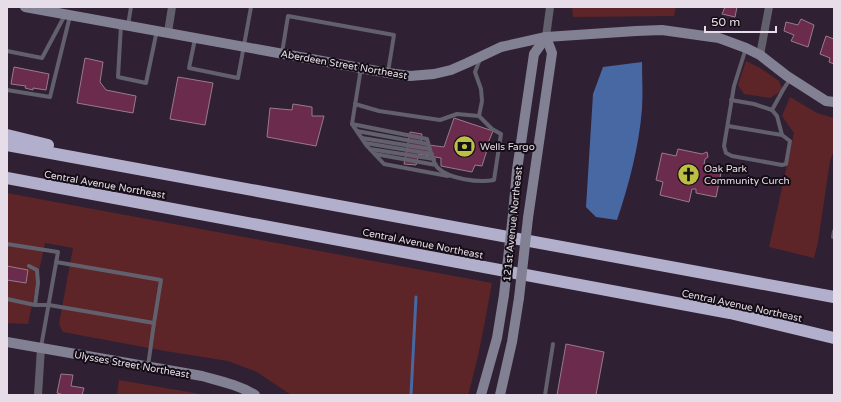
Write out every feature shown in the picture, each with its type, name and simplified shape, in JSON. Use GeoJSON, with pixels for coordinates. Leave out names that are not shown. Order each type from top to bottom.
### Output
{"type":"FeatureCollection","features":[{"type":"Feature","properties":{"kind":"highway"},"geometry":{"type":"LineString","coordinates":[[7,135],[45,144],[88,160]]}},
{"type":"Feature","properties":{"kind":"highway","name":"Central Avenue Northeast"},"geometry":{"type":"LineString","coordinates":[[7,145],[834,297]]}},
{"type":"Feature","properties":{"kind":"highway","name":"Central Avenue Northeast"},"geometry":{"type":"LineString","coordinates":[[7,178],[730,313],[834,338]]}},
{"type":"Feature","properties":{"kind":"street","name":"Aberdeen Street Northeast"},"geometry":{"type":"LineString","coordinates":[[30,7],[410,76],[434,74],[450,70],[501,47],[546,37],[662,30],[719,38],[746,48],[760,55],[790,79],[826,101],[834,102]]}},
{"type":"Feature","properties":{"kind":"street"},"geometry":{"type":"LineString","coordinates":[[168,32],[172,7]]}},
{"type":"Feature","properties":{"kind":"street","name":"121st Avenue Northeast"},"geometry":{"type":"LineString","coordinates":[[481,395],[497,338],[504,296],[518,170],[534,54],[546,37],[550,7]]}},
{"type":"Feature","properties":{"kind":"street"},"geometry":{"type":"LineString","coordinates":[[760,55],[769,7]]}},
{"type":"Feature","properties":{"kind":"street","name":"121st Avenue Northeast"},"geometry":{"type":"LineString","coordinates":[[500,395],[512,342],[519,298],[528,218],[552,53],[546,37]]}},
{"type":"Feature","properties":{"kind":"street","name":"Ulysses Street Northeast"},"geometry":{"type":"LineString","coordinates":[[7,342],[202,376],[249,391],[255,395]]}},
{"type":"Feature","properties":{"kind":"street"},"geometry":{"type":"LineString","coordinates":[[38,395],[41,348]]}},
{"type":"Feature","properties":{"kind":"lane"},"geometry":{"type":"LineString","coordinates":[[131,7],[125,25],[118,77],[146,83],[157,30]]}},
{"type":"Feature","properties":{"kind":"lane"},"geometry":{"type":"LineString","coordinates":[[196,38],[189,68],[238,78],[251,7]]}},
{"type":"Feature","properties":{"kind":"lane"},"geometry":{"type":"LineString","coordinates":[[7,51],[42,58],[68,15]]}},
{"type":"Feature","properties":{"kind":"lane"},"geometry":{"type":"LineString","coordinates":[[7,90],[50,97],[68,15]]}},
{"type":"Feature","properties":{"kind":"lane"},"geometry":{"type":"LineString","coordinates":[[282,53],[288,16],[386,34],[394,36],[388,73]]}},
{"type":"Feature","properties":{"kind":"lane"},"geometry":{"type":"LineString","coordinates":[[728,126],[782,135],[790,141],[786,164],[782,166],[732,156],[726,153],[724,146],[731,100],[746,48]]}},
{"type":"Feature","properties":{"kind":"lane"},"geometry":{"type":"LineString","coordinates":[[479,116],[482,101],[476,72],[481,57]]}},
{"type":"Feature","properties":{"kind":"lane"},"geometry":{"type":"LineString","coordinates":[[355,104],[379,111],[440,120],[457,114],[479,116],[492,129],[500,134],[494,180],[484,182],[384,164],[365,143],[352,124],[355,104],[361,68]]}},
{"type":"Feature","properties":{"kind":"lane"},"geometry":{"type":"LineString","coordinates":[[772,110],[790,79]]}},
{"type":"Feature","properties":{"kind":"lane"},"geometry":{"type":"LineString","coordinates":[[731,100],[754,104],[772,110],[777,116],[782,135]]}},
{"type":"Feature","properties":{"kind":"lane"},"geometry":{"type":"LineString","coordinates":[[352,124],[427,139],[437,167],[451,176]]}},
{"type":"Feature","properties":{"kind":"lane"},"geometry":{"type":"LineString","coordinates":[[357,131],[428,144]]}},
{"type":"Feature","properties":{"kind":"lane"},"geometry":{"type":"LineString","coordinates":[[362,138],[430,149]]}},
{"type":"Feature","properties":{"kind":"lane"},"geometry":{"type":"LineString","coordinates":[[365,143],[432,154]]}},
{"type":"Feature","properties":{"kind":"lane"},"geometry":{"type":"LineString","coordinates":[[370,149],[434,159]]}},
{"type":"Feature","properties":{"kind":"lane"},"geometry":{"type":"LineString","coordinates":[[375,154],[436,165]]}},
{"type":"Feature","properties":{"kind":"lane"},"geometry":{"type":"LineString","coordinates":[[833,237],[834,231]]}},
{"type":"Feature","properties":{"kind":"lane"},"geometry":{"type":"LineString","coordinates":[[7,244],[58,252],[41,348]]}},
{"type":"Feature","properties":{"kind":"lane"},"geometry":{"type":"LineString","coordinates":[[56,262],[161,280],[148,367]]}},
{"type":"Feature","properties":{"kind":"lane"},"geometry":{"type":"LineString","coordinates":[[30,266],[37,270],[38,276],[35,305]]}},
{"type":"Feature","properties":{"kind":"lane"},"geometry":{"type":"LineString","coordinates":[[7,299],[35,305],[49,305],[154,323]]}},
{"type":"Feature","properties":{"kind":"lane"},"geometry":{"type":"LineString","coordinates":[[545,395],[553,344]]}},
{"type":"Feature","properties":{"kind":"shaded area"},"geometry":{"type":"Polygon","coordinates":[[[572,7],[676,7],[674,16],[573,17],[572,7]]]}},
{"type":"Feature","properties":{"kind":"shaded area"},"geometry":{"type":"Polygon","coordinates":[[[746,61],[760,68],[779,81],[783,90],[770,98],[744,94],[738,85],[746,61]]]}},
{"type":"Feature","properties":{"kind":"shaded area"},"geometry":{"type":"Polygon","coordinates":[[[790,97],[817,113],[834,118],[834,150],[830,161],[818,242],[814,258],[769,247],[794,133],[782,116],[790,97]]]}},
{"type":"Feature","properties":{"kind":"shaded area"},"geometry":{"type":"Polygon","coordinates":[[[7,193],[492,283],[479,353],[468,395],[291,395],[257,372],[228,361],[63,332],[59,324],[73,248],[45,243],[28,324],[7,323],[7,193]]]}},
{"type":"Feature","properties":{"kind":"shaded area"},"geometry":{"type":"Polygon","coordinates":[[[119,380],[206,395],[117,395],[119,380]]]}},
{"type":"Feature","properties":{"kind":"water"},"geometry":{"type":"Polygon","coordinates":[[[642,62],[641,123],[626,193],[617,220],[596,217],[586,207],[593,94],[603,67],[642,62]]]}},
{"type":"Feature","properties":{"kind":"building"},"geometry":{"type":"Polygon","coordinates":[[[725,7],[737,7],[735,17],[722,14],[725,7]]]}},
{"type":"Feature","properties":{"kind":"building"},"geometry":{"type":"Polygon","coordinates":[[[801,19],[814,25],[808,47],[791,41],[794,35],[784,31],[786,22],[798,25],[801,19]]]}},
{"type":"Feature","properties":{"kind":"building"},"geometry":{"type":"Polygon","coordinates":[[[826,36],[834,39],[834,64],[829,62],[830,58],[820,54],[826,36]]]}},
{"type":"Feature","properties":{"kind":"building"},"geometry":{"type":"Polygon","coordinates":[[[85,58],[103,62],[100,82],[106,90],[136,96],[133,113],[77,103],[85,58]]]}},
{"type":"Feature","properties":{"kind":"building"},"geometry":{"type":"Polygon","coordinates":[[[14,67],[49,74],[46,90],[33,88],[33,90],[25,88],[26,86],[11,84],[14,67]]]}},
{"type":"Feature","properties":{"kind":"building"},"geometry":{"type":"Polygon","coordinates":[[[178,77],[213,83],[205,125],[170,119],[178,77]]]}},
{"type":"Feature","properties":{"kind":"building"},"geometry":{"type":"Polygon","coordinates":[[[293,104],[312,107],[312,116],[324,116],[316,146],[267,137],[270,108],[292,110],[293,104]]]}},
{"type":"Feature","properties":{"kind":"building","name":"Wells Fargo"},"geometry":{"type":"Polygon","coordinates":[[[454,118],[493,131],[486,148],[487,150],[482,166],[475,165],[472,172],[441,166],[441,158],[419,154],[416,165],[404,164],[410,132],[422,134],[421,144],[444,147],[454,118]]]}},
{"type":"Feature","properties":{"kind":"building","name":"Oak Park Community Curch"},"geometry":{"type":"Polygon","coordinates":[[[678,149],[702,154],[707,152],[708,157],[705,159],[704,164],[722,168],[716,197],[696,193],[696,189],[692,189],[689,202],[660,195],[663,182],[656,180],[662,153],[676,156],[678,149]]]}},
{"type":"Feature","properties":{"kind":"building"},"geometry":{"type":"Polygon","coordinates":[[[7,266],[28,270],[26,283],[7,280],[7,266]]]}},
{"type":"Feature","properties":{"kind":"building"},"geometry":{"type":"Polygon","coordinates":[[[566,344],[604,352],[596,395],[557,395],[566,344]]]}},
{"type":"Feature","properties":{"kind":"building"},"geometry":{"type":"Polygon","coordinates":[[[61,374],[73,375],[71,386],[84,388],[82,395],[64,395],[57,393],[61,374]]]}},
{"type":"Feature","properties":{"kind":"waterway"},"geometry":{"type":"LineString","coordinates":[[411,395],[416,297]]}},
{"type":"Feature","properties":{"kind":"place","name":"Wells Fargo"},"geometry":{"type":"Point","coordinates":[465,146]}},
{"type":"Feature","properties":{"kind":"place","name":"Oak Park Community Curch"},"geometry":{"type":"Point","coordinates":[689,174]}}]}
